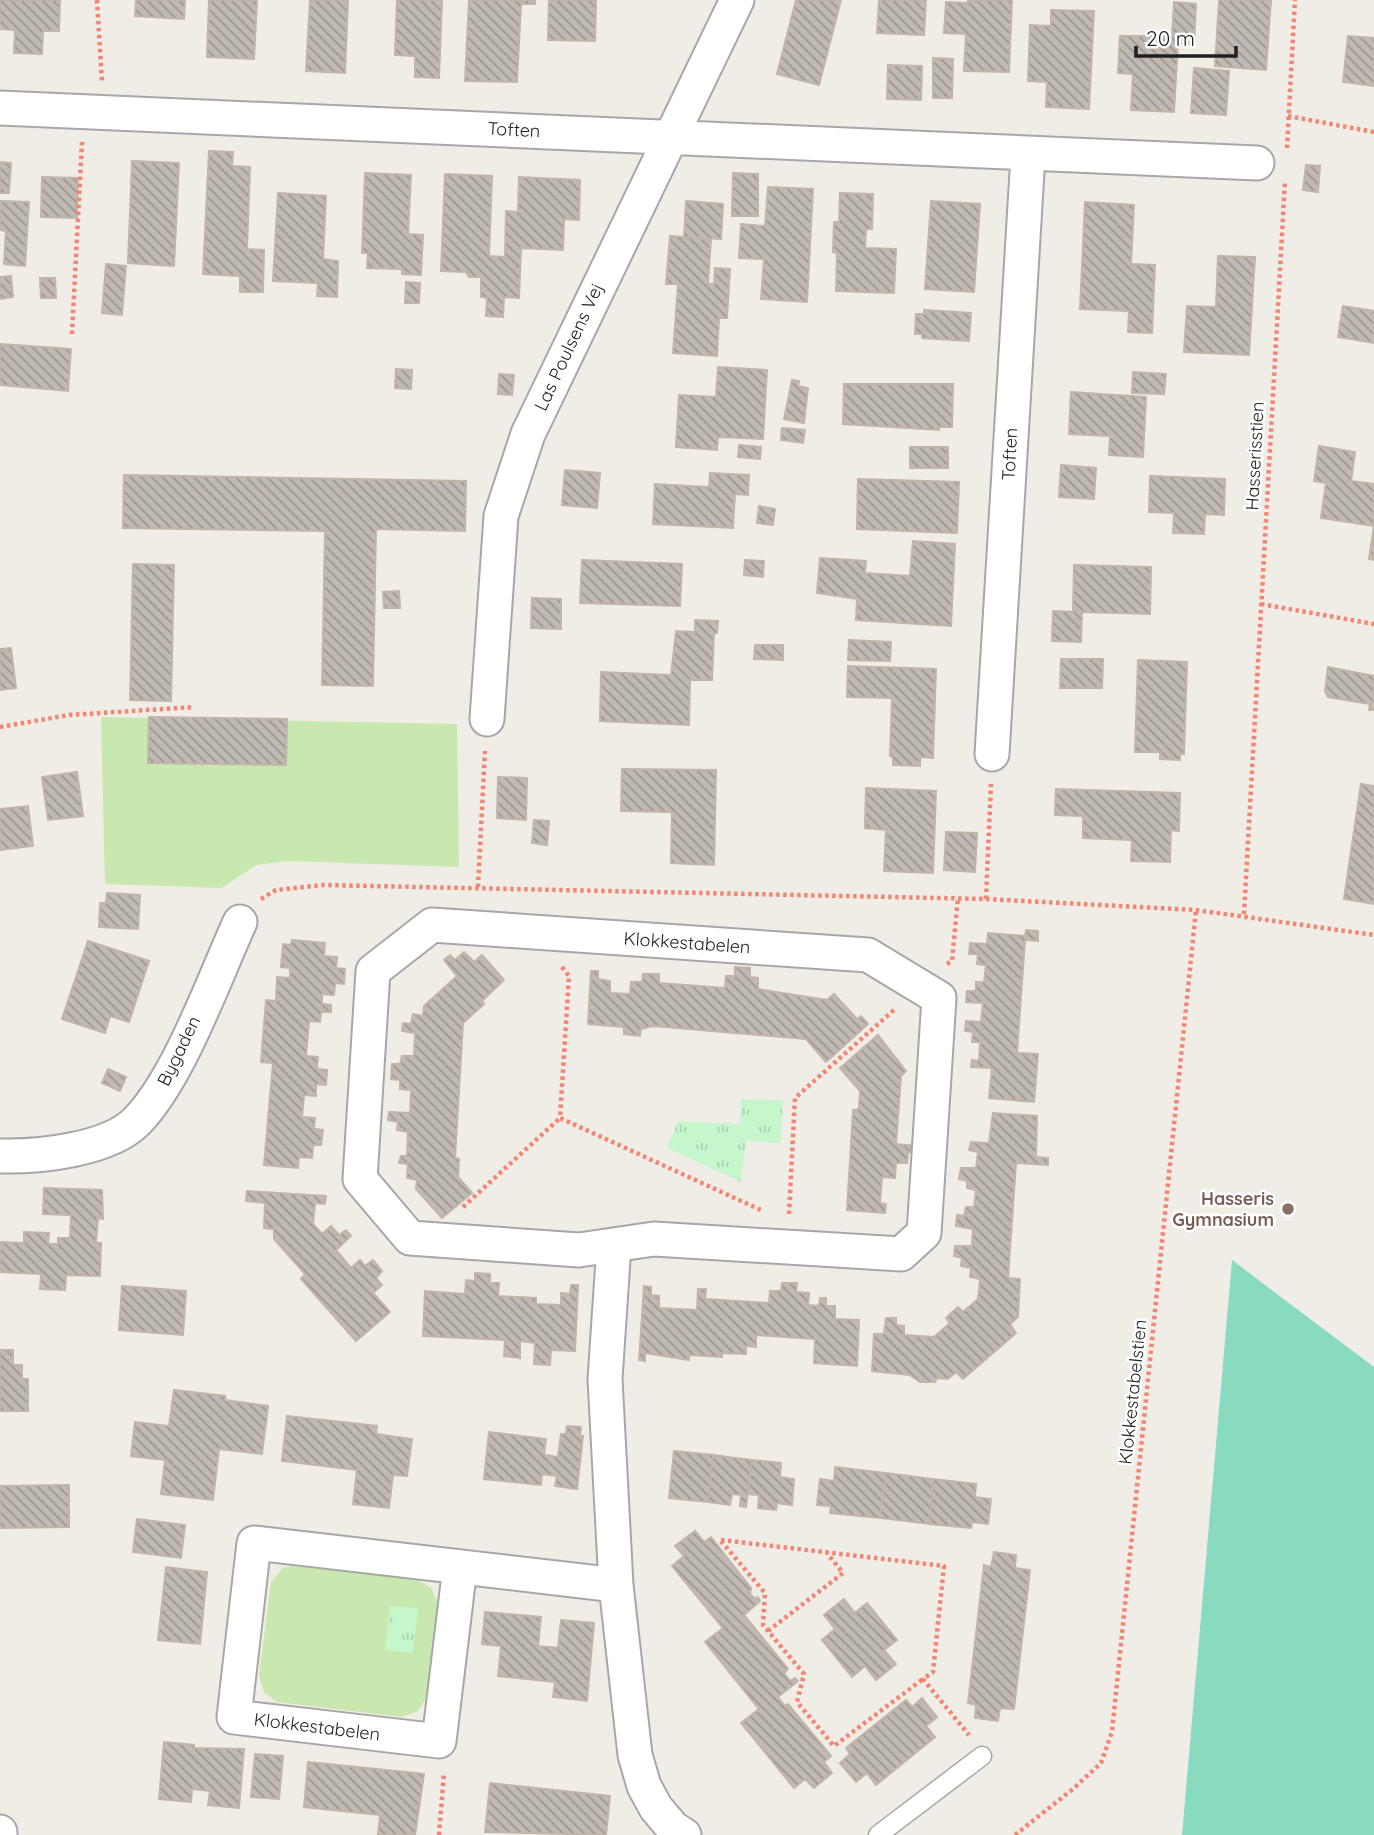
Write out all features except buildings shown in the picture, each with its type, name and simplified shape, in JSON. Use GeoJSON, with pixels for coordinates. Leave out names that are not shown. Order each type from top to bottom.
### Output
{"type":"FeatureCollection","features":[{"type":"Feature","properties":{"kind":"street","name":"Las Poulsens Vej"},"geometry":{"type":"LineString","coordinates":[[487,719],[501,516],[528,434],[737,0]]}},
{"type":"Feature","properties":{"kind":"street","name":"Toften"},"geometry":{"type":"LineString","coordinates":[[0,108],[93,110],[1028,155],[1276,161]]}},
{"type":"Feature","properties":{"kind":"street","name":"Toften"},"geometry":{"type":"LineString","coordinates":[[992,754],[1028,155]]}},
{"type":"Feature","properties":{"kind":"street","name":"Bygaden"},"geometry":{"type":"LineString","coordinates":[[0,1156],[31,1157],[92,1146],[135,1123],[164,1086],[240,922]]}},
{"type":"Feature","properties":{"kind":"street","name":"Klokkestabelen"},"geometry":{"type":"LineString","coordinates":[[432,925],[559,934],[868,955],[939,998],[924,1233],[901,1254],[654,1239],[579,1250],[410,1238],[360,1179],[373,971],[432,925]]}},
{"type":"Feature","properties":{"kind":"street"},"geometry":{"type":"LineString","coordinates":[[614,1245],[605,1379],[615,1585],[635,1755],[644,1786],[656,1808],[673,1828],[684,1835]]}},
{"type":"Feature","properties":{"kind":"street","name":"Klokkestabelen"},"geometry":{"type":"LineString","coordinates":[[439,1741],[233,1717],[254,1543],[615,1585]]}},
{"type":"Feature","properties":{"kind":"street"},"geometry":{"type":"LineString","coordinates":[[439,1741],[460,1567]]}},
{"type":"Feature","properties":{"kind":"lane"},"geometry":{"type":"LineString","coordinates":[[878,1835],[982,1756]]}},
{"type":"Feature","properties":{"kind":"path"},"geometry":{"type":"LineString","coordinates":[[72,334],[93,110],[97,0]]}},
{"type":"Feature","properties":{"kind":"path","name":"Hasserisstien"},"geometry":{"type":"LineString","coordinates":[[1244,914],[1261,604],[1276,161],[1288,116],[1295,0]]}},
{"type":"Feature","properties":{"kind":"path"},"geometry":{"type":"LineString","coordinates":[[1288,116],[1374,132]]}},
{"type":"Feature","properties":{"kind":"path"},"geometry":{"type":"LineString","coordinates":[[1261,604],[1374,624]]}},
{"type":"Feature","properties":{"kind":"path"},"geometry":{"type":"LineString","coordinates":[[0,727],[69,715],[194,708]]}},
{"type":"Feature","properties":{"kind":"path"},"geometry":{"type":"LineString","coordinates":[[478,887],[487,719]]}},
{"type":"Feature","properties":{"kind":"path"},"geometry":{"type":"LineString","coordinates":[[986,899],[992,754]]}},
{"type":"Feature","properties":{"kind":"path"},"geometry":{"type":"LineString","coordinates":[[240,922],[254,903],[276,890],[323,884],[986,899],[1196,909],[1374,934]]}},
{"type":"Feature","properties":{"kind":"path"},"geometry":{"type":"LineString","coordinates":[[788,1247],[795,1098],[952,961],[958,898]]}},
{"type":"Feature","properties":{"kind":"path","name":"Klokkestabelstien"},"geometry":{"type":"LineString","coordinates":[[1015,1835],[1101,1763],[1112,1732],[1196,909]]}},
{"type":"Feature","properties":{"kind":"path"},"geometry":{"type":"LineString","coordinates":[[428,1239],[560,1118],[569,976],[558,962],[559,934]]}},
{"type":"Feature","properties":{"kind":"path"},"geometry":{"type":"LineString","coordinates":[[560,1118],[765,1212]]}},
{"type":"Feature","properties":{"kind":"path"},"geometry":{"type":"LineString","coordinates":[[721,1540],[827,1552],[944,1566],[933,1672],[834,1746],[797,1702],[804,1674],[763,1625],[765,1593],[721,1540]]}},
{"type":"Feature","properties":{"kind":"path"},"geometry":{"type":"LineString","coordinates":[[768,1631],[843,1573],[827,1552]]}},
{"type":"Feature","properties":{"kind":"path"},"geometry":{"type":"LineString","coordinates":[[923,1679],[982,1756]]}},
{"type":"Feature","properties":{"kind":"path"},"geometry":{"type":"LineString","coordinates":[[439,1741],[445,1762],[439,1835]]}},
{"type":"Feature","properties":{"kind":"green space"},"geometry":{"type":"Polygon","coordinates":[[[101,717],[457,724],[459,867],[287,861],[256,865],[222,888],[105,884],[101,717]]]}},
{"type":"Feature","properties":{"kind":"green space"},"geometry":{"type":"Polygon","coordinates":[[[742,1099],[783,1100],[781,1143],[746,1141],[741,1182],[667,1148],[678,1121],[739,1124],[742,1099]]]}},
{"type":"Feature","properties":{"kind":"green space"},"geometry":{"type":"Polygon","coordinates":[[[1232,1260],[1374,1367],[1374,1835],[1182,1835],[1232,1260]]]}},
{"type":"Feature","properties":{"kind":"green space"},"geometry":{"type":"Polygon","coordinates":[[[292,1566],[416,1579],[431,1588],[438,1603],[427,1697],[418,1711],[402,1717],[277,1702],[264,1692],[259,1676],[271,1582],[283,1568],[292,1566]]]}},
{"type":"Feature","properties":{"kind":"green space"},"geometry":{"type":"Polygon","coordinates":[[[390,1606],[418,1608],[413,1653],[385,1650],[390,1606]]]}},
{"type":"Feature","properties":{"kind":"place","name":"Hasseris Gymnasium"},"geometry":{"type":"Point","coordinates":[1288,1209]}}]}
